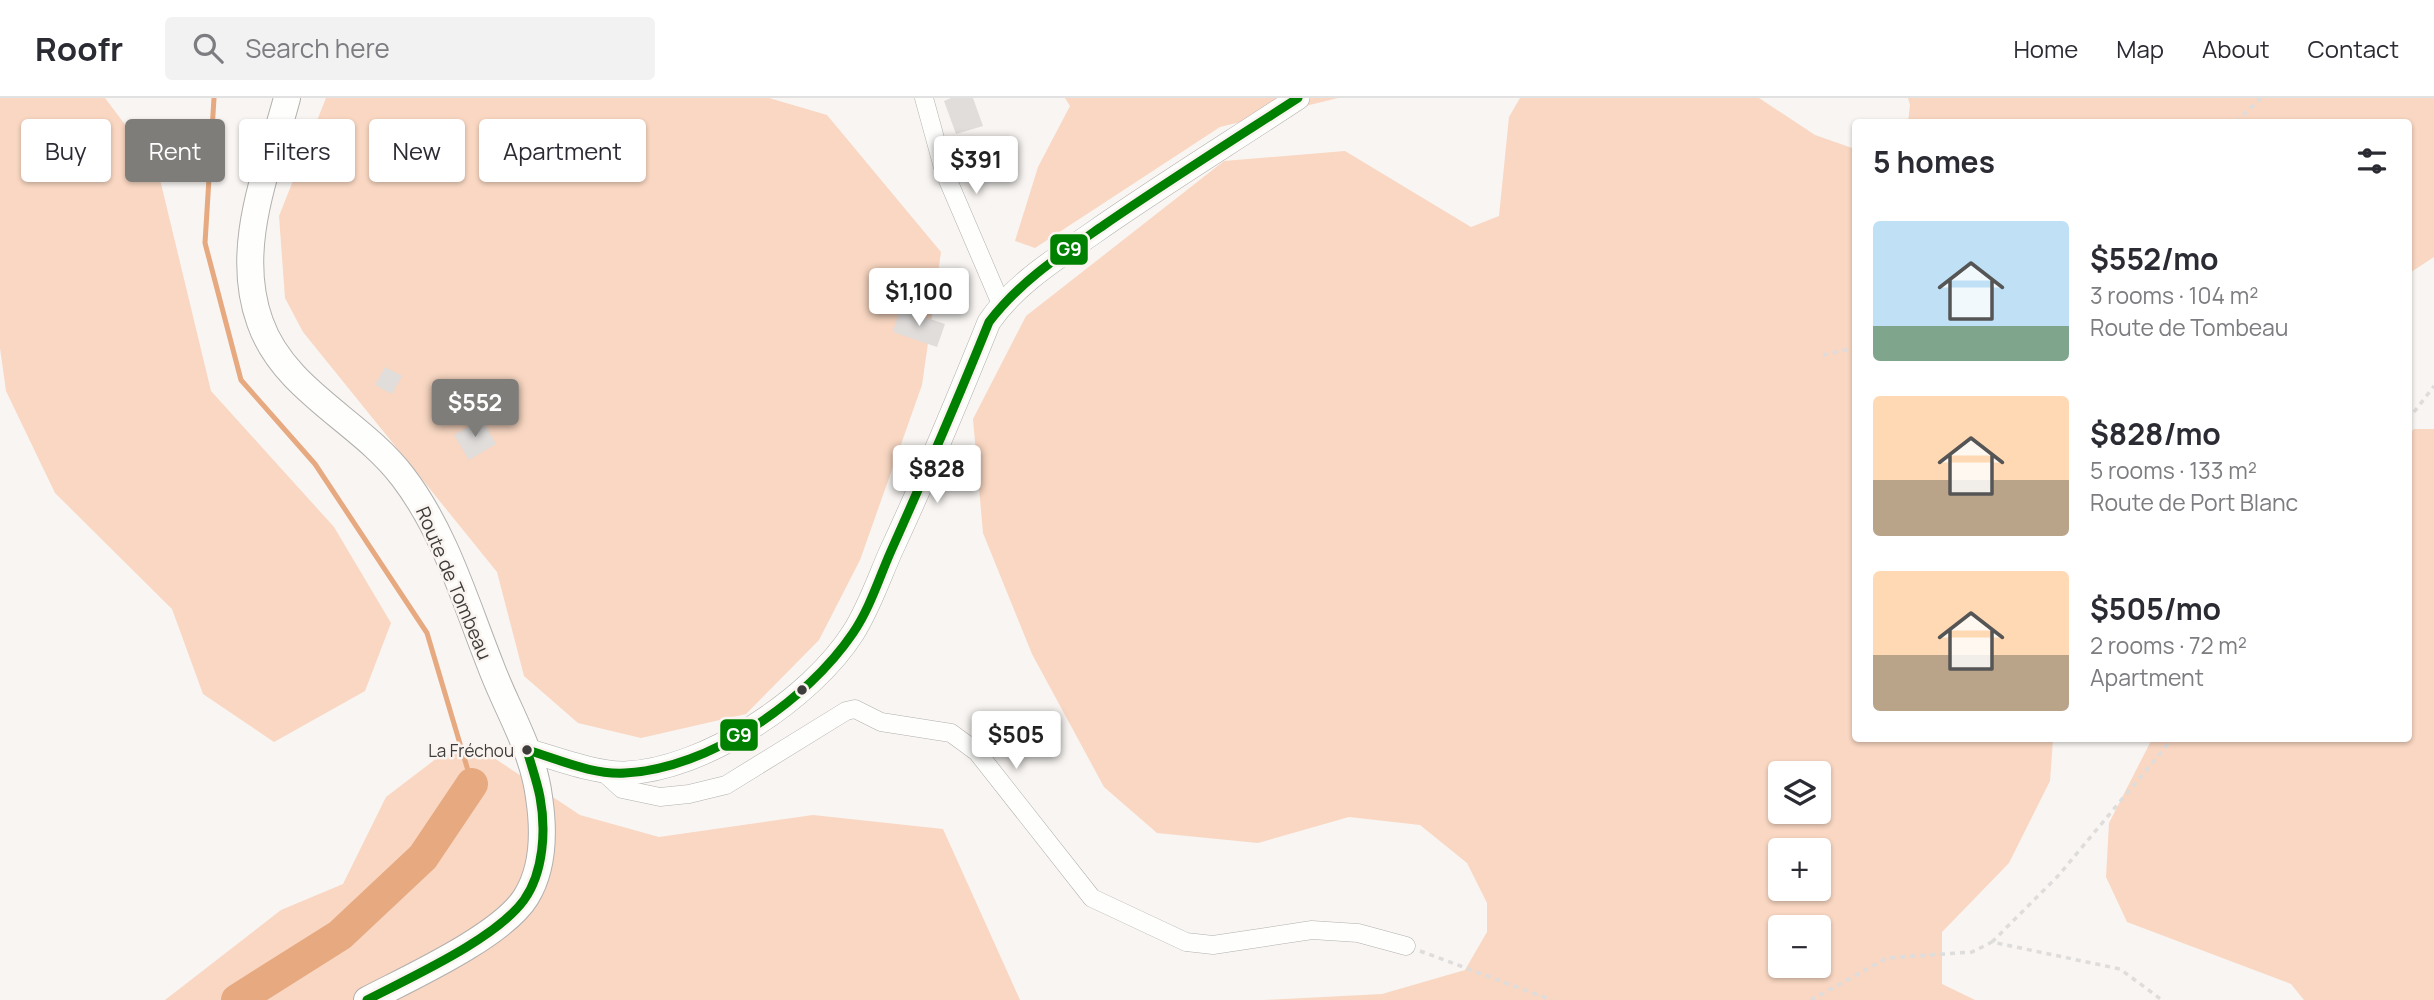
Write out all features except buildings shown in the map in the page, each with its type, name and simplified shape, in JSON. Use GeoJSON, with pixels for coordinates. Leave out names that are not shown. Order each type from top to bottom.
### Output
{"type":"FeatureCollection","features":[{"type":"Feature","properties":{"kind":"main road","name":"Route de Tombeau"},"geometry":{"type":"LineString","coordinates":[[287,98],[261,188],[252,232],[250,264],[260,322],[275,352],[296,378],[377,448],[402,476],[428,514],[477,624],[489,664],[527,750],[540,798],[542,844],[537,874],[525,899],[506,921],[445,959],[367,1000]]}},
{"type":"Feature","properties":{"kind":"street"},"geometry":{"type":"LineString","coordinates":[[924,98],[944,171],[1001,304]]}},
{"type":"Feature","properties":{"kind":"street"},"geometry":{"type":"LineString","coordinates":[[527,750],[622,773],[656,771],[696,758],[735,738],[786,704],[824,670],[854,633],[932,462],[989,322],[1001,304],[1038,271],[1154,191],[1298,98]]}},
{"type":"Feature","properties":{"kind":"street"},"geometry":{"type":"LineString","coordinates":[[599,769],[622,789],[660,797],[689,794],[726,785],[846,710],[855,709],[881,722],[951,733],[977,752],[1092,898],[1186,942],[1213,945],[1312,930],[1358,933],[1406,946]]}},
{"type":"Feature","properties":{"kind":"path"},"geometry":{"type":"LineString","coordinates":[[2239,119],[2261,98]]}},
{"type":"Feature","properties":{"kind":"path"},"geometry":{"type":"LineString","coordinates":[[1823,355],[1852,349]]}},
{"type":"Feature","properties":{"kind":"path"},"geometry":{"type":"LineString","coordinates":[[2412,415],[2434,386]]}},
{"type":"Feature","properties":{"kind":"path"},"geometry":{"type":"LineString","coordinates":[[1811,1000],[1887,958],[1972,952],[1992,942],[2059,876],[2170,742]]}},
{"type":"Feature","properties":{"kind":"path"},"geometry":{"type":"LineString","coordinates":[[1992,942],[2120,969],[2162,1000]]}},
{"type":"Feature","properties":{"kind":"path"},"geometry":{"type":"LineString","coordinates":[[1406,946],[1552,1000]]}},
{"type":"Feature","properties":{"kind":"shaded area"},"geometry":{"type":"Polygon","coordinates":[[[0,98],[105,98],[125,125],[125,182],[161,182],[211,391],[334,527],[391,623],[365,691],[274,742],[203,694],[172,609],[55,493],[6,391],[0,348],[0,98]]]}},
{"type":"Feature","properties":{"kind":"shaded area"},"geometry":{"type":"Polygon","coordinates":[[[326,98],[769,98],[827,115],[941,252],[922,385],[860,560],[819,640],[746,714],[641,738],[578,723],[524,676],[497,572],[303,332],[285,298],[279,216],[293,182],[355,182],[355,119],[318,119],[326,98]]]}},
{"type":"Feature","properties":{"kind":"shaded area"},"geometry":{"type":"Polygon","coordinates":[[[1065,98],[1338,98],[1220,127],[1035,248],[1015,241],[1038,167],[1070,106],[1065,98]]]}},
{"type":"Feature","properties":{"kind":"shaded area"},"geometry":{"type":"Polygon","coordinates":[[[1520,98],[1759,98],[1815,135],[1852,148],[1852,742],[2053,742],[2050,781],[2009,863],[1942,932],[1942,984],[1975,1000],[1264,1000],[1382,994],[1465,970],[1487,932],[1487,903],[1467,863],[1420,825],[1349,817],[1258,843],[1157,833],[1104,787],[1032,654],[983,533],[973,419],[1026,316],[1224,161],[1345,151],[1471,227],[1499,216],[1509,117],[1520,98]]]}},
{"type":"Feature","properties":{"kind":"shaded area"},"geometry":{"type":"Polygon","coordinates":[[[1908,98],[2434,98],[2434,257],[2412,271],[2412,119],[1908,119],[1908,98]]]}},
{"type":"Feature","properties":{"kind":"shaded area"},"geometry":{"type":"Polygon","coordinates":[[[2434,429],[2434,1000],[2304,1000],[2291,984],[2127,922],[2106,877],[2109,823],[2150,742],[2412,742],[2412,431],[2434,429]]]}},
{"type":"Feature","properties":{"kind":"shaded area"},"geometry":{"type":"Polygon","coordinates":[[[485,752],[580,815],[659,837],[813,815],[943,829],[1020,1000],[165,1000],[281,910],[343,884],[386,797],[441,755],[485,752]]]}},
{"type":"Feature","properties":{"kind":"waterway"},"geometry":{"type":"LineString","coordinates":[[214,98],[205,243],[241,380],[315,464],[427,633],[472,784]]}},
{"type":"Feature","properties":{"kind":"waterway"},"geometry":{"type":"LineString","coordinates":[[237,1000],[340,935],[423,857],[472,784]]}},
{"type":"Feature","properties":{"kind":"transit line","name":"G9"},"geometry":{"type":"LineString","coordinates":[[527,750],[600,772],[625,773],[657,769],[722,745],[783,706],[810,683],[833,658],[859,623],[989,322],[1001,307],[1042,269],[1073,247],[1152,192],[1298,98]]}},
{"type":"Feature","properties":{"kind":"transit line","name":"G9"},"geometry":{"type":"LineString","coordinates":[[367,1000],[474,943],[511,915],[524,900],[536,877],[543,836],[540,797],[527,750]]}},
{"type":"Feature","properties":{"kind":"place","name":"La Fréchou"},"geometry":{"type":"Point","coordinates":[527,750]}}]}
